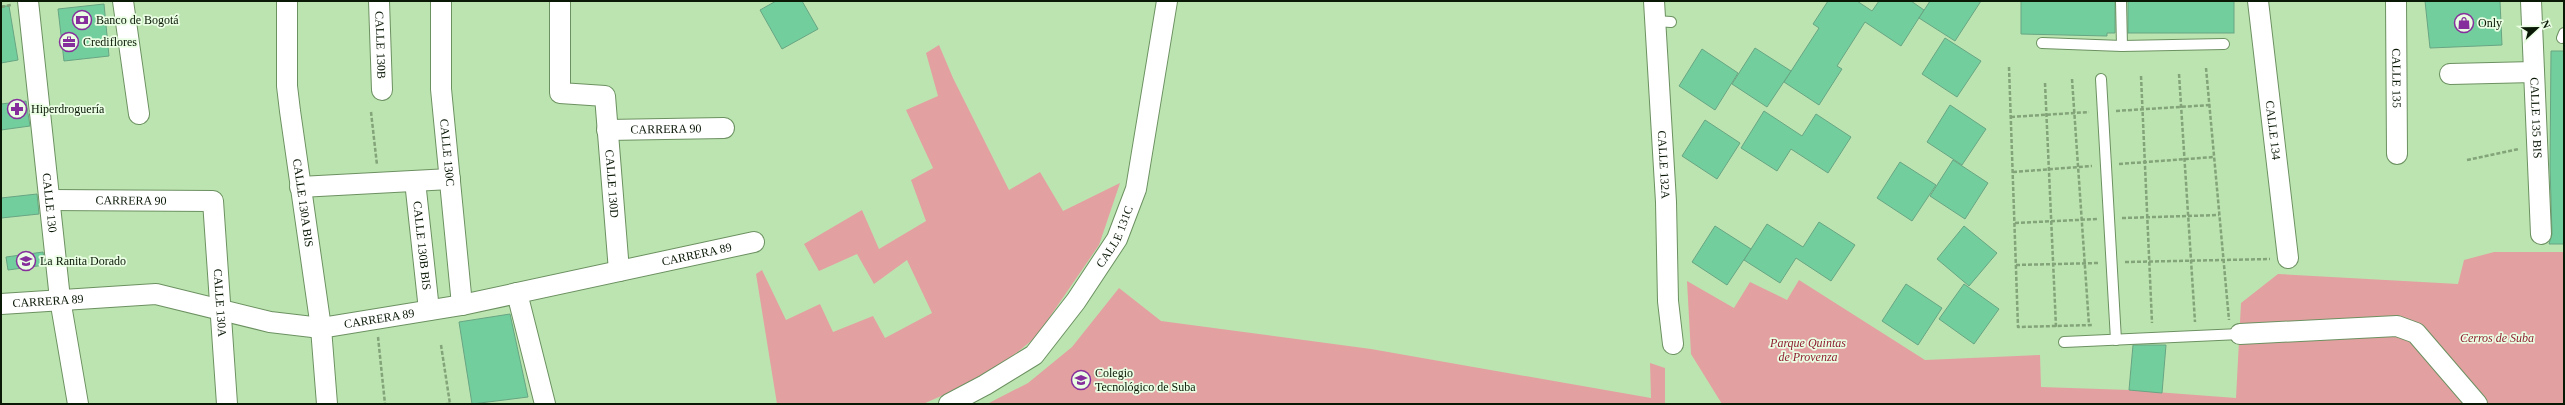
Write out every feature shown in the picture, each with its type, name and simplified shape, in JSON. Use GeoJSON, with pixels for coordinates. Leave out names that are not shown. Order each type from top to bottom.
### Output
{"type":"FeatureCollection","features":[{"type":"Feature","properties":{"kind":"street","name":"CALLE 130"},"geometry":{"type":"LineString","coordinates":[[28,1],[60,299],[78,404]]}},
{"type":"Feature","properties":{"kind":"street"},"geometry":{"type":"LineString","coordinates":[[123,1],[139,114]]}},
{"type":"Feature","properties":{"kind":"street","name":"CALLE 130A BIS"},"geometry":{"type":"LineString","coordinates":[[287,1],[287,86],[300,188],[321,328],[327,404]]}},
{"type":"Feature","properties":{"kind":"street","name":"CALLE 130B"},"geometry":{"type":"LineString","coordinates":[[379,1],[382,90]]}},
{"type":"Feature","properties":{"kind":"street","name":"CALLE 130C"},"geometry":{"type":"LineString","coordinates":[[440,1],[441,89],[462,305]]}},
{"type":"Feature","properties":{"kind":"street","name":"CALLE 130D"},"geometry":{"type":"LineString","coordinates":[[560,1],[560,93],[605,96],[619,271]]}},
{"type":"Feature","properties":{"kind":"street","name":"CALLE 131C"},"geometry":{"type":"LineString","coordinates":[[959,402],[1034,355],[1076,301],[1117,239],[1136,189],[1166,1]]}},
{"type":"Feature","properties":{"kind":"street","name":"CALLE 132A"},"geometry":{"type":"LineString","coordinates":[[1654,1],[1663,22],[1666,202],[1671,337]]}},
{"type":"Feature","properties":{"kind":"street","name":"CALLE 134"},"geometry":{"type":"LineString","coordinates":[[2258,1],[2288,258]]}},
{"type":"Feature","properties":{"kind":"street","name":"CALLE 135"},"geometry":{"type":"LineString","coordinates":[[2396,1],[2398,154]]}},
{"type":"Feature","properties":{"kind":"street","name":"CALLE 135 BIS"},"geometry":{"type":"LineString","coordinates":[[2531,1],[2541,234]]}},
{"type":"Feature","properties":{"kind":"street"},"geometry":{"type":"LineString","coordinates":[[2450,74],[2534,72]]}},
{"type":"Feature","properties":{"kind":"street","name":"CARRERA 90"},"geometry":{"type":"LineString","coordinates":[[607,130],[724,128]]}},
{"type":"Feature","properties":{"kind":"street"},"geometry":{"type":"LineString","coordinates":[[300,188],[450,179]]}},
{"type":"Feature","properties":{"kind":"street","name":"CALLE 130B BIS"},"geometry":{"type":"LineString","coordinates":[[415,181],[429,310]]}},
{"type":"Feature","properties":{"kind":"street","name":"CARRERA 90"},"geometry":{"type":"LineString","coordinates":[[50,200],[213,201]]}},
{"type":"Feature","properties":{"kind":"street","name":"CALLE 130A"},"geometry":{"type":"LineString","coordinates":[[213,201],[219,308],[227,404]]}},
{"type":"Feature","properties":{"kind":"street","name":"CARRERA 89"},"geometry":{"type":"LineString","coordinates":[[1,304],[156,294],[219,308],[270,322],[321,328],[462,305],[754,242]]}},
{"type":"Feature","properties":{"kind":"street"},"geometry":{"type":"LineString","coordinates":[[517,293],[545,404]]}},
{"type":"Feature","properties":{"kind":"street"},"geometry":{"type":"LineString","coordinates":[[2235,335],[2397,326],[2416,333],[2477,404]]}},
{"type":"Feature","properties":{"kind":"lane"},"geometry":{"type":"LineString","coordinates":[[2121,1],[2122,46]]}},
{"type":"Feature","properties":{"kind":"lane"},"geometry":{"type":"LineString","coordinates":[[2042,43],[2122,46],[2224,44]]}},
{"type":"Feature","properties":{"kind":"lane"},"geometry":{"type":"LineString","coordinates":[[2101,79],[2116,340]]}},
{"type":"Feature","properties":{"kind":"lane"},"geometry":{"type":"LineString","coordinates":[[2064,342],[2235,335]]}},
{"type":"Feature","properties":{"kind":"path"},"geometry":{"type":"LineString","coordinates":[[2009,67],[2018,327]]}},
{"type":"Feature","properties":{"kind":"path"},"geometry":{"type":"LineString","coordinates":[[2206,68],[2223,260],[2235,335]]}},
{"type":"Feature","properties":{"kind":"path"},"geometry":{"type":"LineString","coordinates":[[2179,74],[2195,323]]}},
{"type":"Feature","properties":{"kind":"path"},"geometry":{"type":"LineString","coordinates":[[2141,76],[2152,323]]}},
{"type":"Feature","properties":{"kind":"path"},"geometry":{"type":"LineString","coordinates":[[2072,79],[2089,325]]}},
{"type":"Feature","properties":{"kind":"path"},"geometry":{"type":"LineString","coordinates":[[2045,83],[2056,327]]}},
{"type":"Feature","properties":{"kind":"path"},"geometry":{"type":"LineString","coordinates":[[371,112],[379,183]]}},
{"type":"Feature","properties":{"kind":"path"},"geometry":{"type":"LineString","coordinates":[[2467,160],[2537,145]]}},
{"type":"Feature","properties":{"kind":"path"},"geometry":{"type":"LineString","coordinates":[[2016,265],[2288,258]]}},
{"type":"Feature","properties":{"kind":"path"},"geometry":{"type":"LineString","coordinates":[[376,319],[386,404]]}},
{"type":"Feature","properties":{"kind":"path"},"geometry":{"type":"LineString","coordinates":[[440,345],[450,404],[446,404]]}},
{"type":"Feature","properties":{"kind":"green space"},"geometry":{"type":"Polygon","coordinates":[[[939,45],[953,78],[1009,190],[1040,172],[1063,211],[1120,183],[1099,245],[1036,337],[989,375],[923,404],[777,404],[756,274],[762,270],[786,320],[820,304],[833,332],[873,316],[885,338],[932,313],[907,260],[874,284],[857,254],[819,271],[804,244],[862,210],[879,249],[926,221],[911,180],[933,168],[906,110],[938,96],[926,53],[939,45]]]}},
{"type":"Feature","properties":{"kind":"green space","name":"Cerros de Suba"},"geometry":{"type":"Polygon","coordinates":[[[2494,252],[2564,252],[2564,404],[1722,404],[1691,354],[1687,281],[1734,308],[1750,282],[1787,300],[1799,280],[1925,360],[2040,355],[2041,387],[2129,390],[2236,398],[2241,303],[2278,274],[2458,284],[2464,260],[2494,252]]]}},
{"type":"Feature","properties":{"kind":"green space"},"geometry":{"type":"Polygon","coordinates":[[[1119,288],[1161,321],[1371,349],[1651,398],[1650,363],[1665,368],[1665,404],[987,404],[1028,383],[1072,347],[1119,288]]]}},
{"type":"Feature","properties":{"kind":"building"},"geometry":{"type":"Polygon","coordinates":[[[776,1],[802,1],[818,29],[782,49],[760,10],[776,1]]]}},
{"type":"Feature","properties":{"kind":"building"},"geometry":{"type":"Polygon","coordinates":[[[1828,1],[1857,1],[1872,11],[1879,1],[1911,1],[1924,10],[1901,46],[1865,22],[1837,66],[1842,69],[1819,105],[1784,82],[1819,28],[1813,24],[1828,1]]]}},
{"type":"Feature","properties":{"kind":"building"},"geometry":{"type":"Polygon","coordinates":[[[1930,1],[1981,1],[1955,41],[1919,18],[1930,1]]]}},
{"type":"Feature","properties":{"kind":"building"},"geometry":{"type":"Polygon","coordinates":[[[2021,1],[2115,1],[2115,33],[2107,33],[2107,36],[2021,34],[2021,1]]]}},
{"type":"Feature","properties":{"kind":"building"},"geometry":{"type":"Polygon","coordinates":[[[2128,1],[2234,1],[2234,33],[2128,33],[2128,1]]]}},
{"type":"Feature","properties":{"kind":"building","name":"Only"},"geometry":{"type":"Polygon","coordinates":[[[2425,1],[2500,1],[2502,45],[2430,48],[2425,1]]]}},
{"type":"Feature","properties":{"kind":"building"},"geometry":{"type":"Polygon","coordinates":[[[104,4],[109,56],[64,61],[58,9],[104,4]]]}},
{"type":"Feature","properties":{"kind":"building"},"geometry":{"type":"Polygon","coordinates":[[[1,6],[9,6],[18,60],[1,63],[1,6]]]}},
{"type":"Feature","properties":{"kind":"building"},"geometry":{"type":"Polygon","coordinates":[[[1945,38],[1981,61],[1957,97],[1922,74],[1945,38]]]}},
{"type":"Feature","properties":{"kind":"building"},"geometry":{"type":"Polygon","coordinates":[[[1755,48],[1791,71],[1767,107],[1732,84],[1755,48]]]}},
{"type":"Feature","properties":{"kind":"building"},"geometry":{"type":"Polygon","coordinates":[[[1702,49],[1738,73],[1715,110],[1679,86],[1702,49]]]}},
{"type":"Feature","properties":{"kind":"building"},"geometry":{"type":"Polygon","coordinates":[[[2551,51],[2564,51],[2564,244],[2549,244],[2552,234],[2550,166],[2551,51]]]}},
{"type":"Feature","properties":{"kind":"building"},"geometry":{"type":"Polygon","coordinates":[[[26,101],[30,126],[1,130],[1,104],[26,101]]]}},
{"type":"Feature","properties":{"kind":"building"},"geometry":{"type":"Polygon","coordinates":[[[1950,105],[1986,129],[1962,165],[1927,142],[1950,105]]]}},
{"type":"Feature","properties":{"kind":"building"},"geometry":{"type":"Polygon","coordinates":[[[1764,111],[1802,136],[1816,114],[1851,137],[1828,173],[1791,149],[1777,171],[1741,148],[1764,111]]]}},
{"type":"Feature","properties":{"kind":"building"},"geometry":{"type":"Polygon","coordinates":[[[1705,120],[1740,143],[1717,179],[1682,156],[1705,120]]]}},
{"type":"Feature","properties":{"kind":"building"},"geometry":{"type":"Polygon","coordinates":[[[1953,160],[1988,183],[1965,219],[1930,196],[1953,160]]]}},
{"type":"Feature","properties":{"kind":"building"},"geometry":{"type":"Polygon","coordinates":[[[1900,162],[1936,185],[1912,221],[1877,198],[1900,162]]]}},
{"type":"Feature","properties":{"kind":"building"},"geometry":{"type":"Polygon","coordinates":[[[37,194],[39,214],[1,218],[1,198],[37,194]]]}},
{"type":"Feature","properties":{"kind":"building"},"geometry":{"type":"Polygon","coordinates":[[[1819,222],[1855,245],[1831,281],[1796,258],[1780,283],[1744,260],[1767,224],[1803,247],[1819,222]]]}},
{"type":"Feature","properties":{"kind":"building"},"geometry":{"type":"Polygon","coordinates":[[[1715,226],[1751,249],[1727,285],[1692,262],[1715,226]]]}},
{"type":"Feature","properties":{"kind":"building"},"geometry":{"type":"Polygon","coordinates":[[[1964,226],[1997,253],[1969,286],[1937,259],[1964,226]]]}},
{"type":"Feature","properties":{"kind":"building","name":"La Ranita Dorado"},"geometry":{"type":"Polygon","coordinates":[[[43,252],[45,265],[8,270],[6,257],[43,252]]]}},
{"type":"Feature","properties":{"kind":"building"},"geometry":{"type":"Polygon","coordinates":[[[1906,284],[1942,308],[1918,345],[1882,321],[1906,284]]]}},
{"type":"Feature","properties":{"kind":"building"},"geometry":{"type":"Polygon","coordinates":[[[1964,284],[1999,309],[1974,344],[1939,319],[1964,284]]]}},
{"type":"Feature","properties":{"kind":"building"},"geometry":{"type":"Polygon","coordinates":[[[510,314],[528,397],[472,404],[459,322],[510,314]]]}},
{"type":"Feature","properties":{"kind":"building"},"geometry":{"type":"Polygon","coordinates":[[[2133,345],[2166,345],[2162,393],[2129,390],[2133,345]]]}},
{"type":"Feature","properties":{"kind":"place","name":"Banco de Bogotá"},"geometry":{"type":"Point","coordinates":[82,20]}},
{"type":"Feature","properties":{"kind":"place","name":"Only"},"geometry":{"type":"Point","coordinates":[2464,23]}},
{"type":"Feature","properties":{"kind":"place","name":"Crediflores"},"geometry":{"type":"Point","coordinates":[69,42]}},
{"type":"Feature","properties":{"kind":"place","name":"Hiperdroguería"},"geometry":{"type":"Point","coordinates":[17,109]}},
{"type":"Feature","properties":{"kind":"place","name":"La Ranita Dorado"},"geometry":{"type":"Point","coordinates":[26,261]}},
{"type":"Feature","properties":{"kind":"place","name":"Colegio Tecnológico de Suba"},"geometry":{"type":"Point","coordinates":[1081,380]}},
{"type":"Feature","properties":{"kind":"park label","name":"Parque Quintas de Provenza"},"geometry":{"type":"Point","coordinates":[1808,350]}}]}
